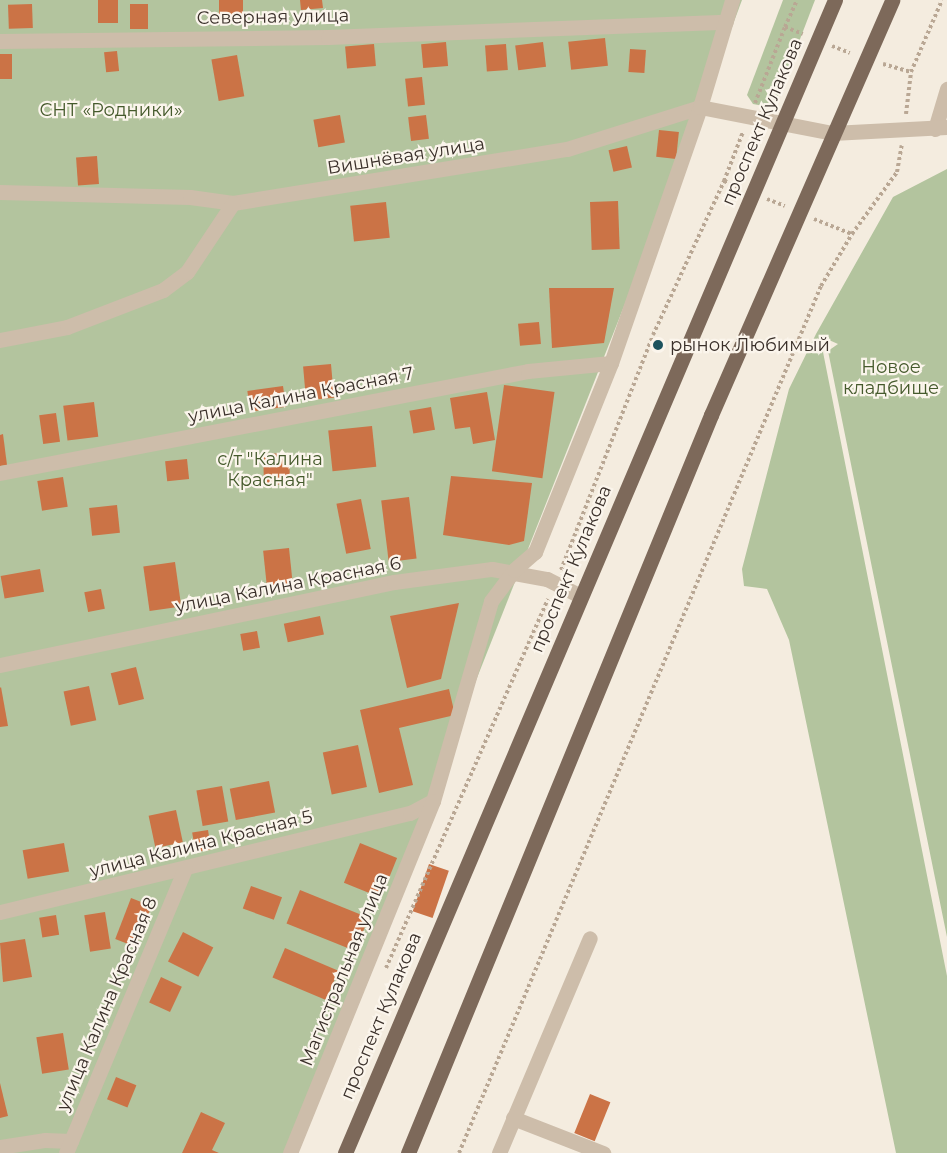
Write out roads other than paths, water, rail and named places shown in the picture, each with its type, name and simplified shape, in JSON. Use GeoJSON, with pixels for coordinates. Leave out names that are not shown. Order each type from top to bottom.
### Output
{"type":"FeatureCollection","features":[{"type":"Feature","properties":{"kind":"main road","name":"проспект Кулакова"},"geometry":{"type":"LineString","coordinates":[[345,1153],[835,0]]}},
{"type":"Feature","properties":{"kind":"main road"},"geometry":{"type":"LineString","coordinates":[[408,1153],[711,415],[832,133],[892,0]]}},
{"type":"Feature","properties":{"kind":"street"},"geometry":{"type":"LineString","coordinates":[[732,0],[700,107],[781,126],[832,133],[941,128],[947,89]]}},
{"type":"Feature","properties":{"kind":"street","name":"Северная улица"},"geometry":{"type":"LineString","coordinates":[[0,41],[328,37],[726,22]]}},
{"type":"Feature","properties":{"kind":"street","name":"Вишнёвая улица"},"geometry":{"type":"LineString","coordinates":[[0,192],[190,197],[233,203],[567,149],[700,107]]}},
{"type":"Feature","properties":{"kind":"street","name":"Магистральная улица"},"geometry":{"type":"LineString","coordinates":[[290,1153],[433,801],[491,601],[514,570],[535,552],[611,363],[700,107]]}},
{"type":"Feature","properties":{"kind":"street"},"geometry":{"type":"LineString","coordinates":[[0,340],[67,327],[163,290],[187,272],[233,203]]}},
{"type":"Feature","properties":{"kind":"street","name":"улица Калина Красная 7"},"geometry":{"type":"LineString","coordinates":[[0,473],[528,371],[611,363]]}},
{"type":"Feature","properties":{"kind":"street","name":"улица Калина Красная 6"},"geometry":{"type":"LineString","coordinates":[[0,665],[394,582],[492,569],[514,570],[555,583],[580,596]]}},
{"type":"Feature","properties":{"kind":"street","name":"улица Калина Красная 5"},"geometry":{"type":"LineString","coordinates":[[0,912],[410,813],[433,801]]}},
{"type":"Feature","properties":{"kind":"street","name":"улица Калина Красная 8"},"geometry":{"type":"LineString","coordinates":[[68,1147],[185,869]]}},
{"type":"Feature","properties":{"kind":"street"},"geometry":{"type":"LineString","coordinates":[[498,1153],[590,938]]}},
{"type":"Feature","properties":{"kind":"street"},"geometry":{"type":"LineString","coordinates":[[513,1118],[603,1153]]}},
{"type":"Feature","properties":{"kind":"street"},"geometry":{"type":"LineString","coordinates":[[0,1147],[45,1140],[68,1147]]}},
{"type":"Feature","properties":{"kind":"place","name":"рынок Любимый"},"geometry":{"type":"Point","coordinates":[658,345]}},
{"type":"Feature","properties":{"kind":"park label","name":"СНТ «Родники»"},"geometry":{"type":"Point","coordinates":[111,110]}},
{"type":"Feature","properties":{"kind":"park label","name":"Новое кладбище"},"geometry":{"type":"Point","coordinates":[891,378]}},
{"type":"Feature","properties":{"kind":"park label","name":"с/т \"Калина Красная\""},"geometry":{"type":"Point","coordinates":[270,470]}}]}
